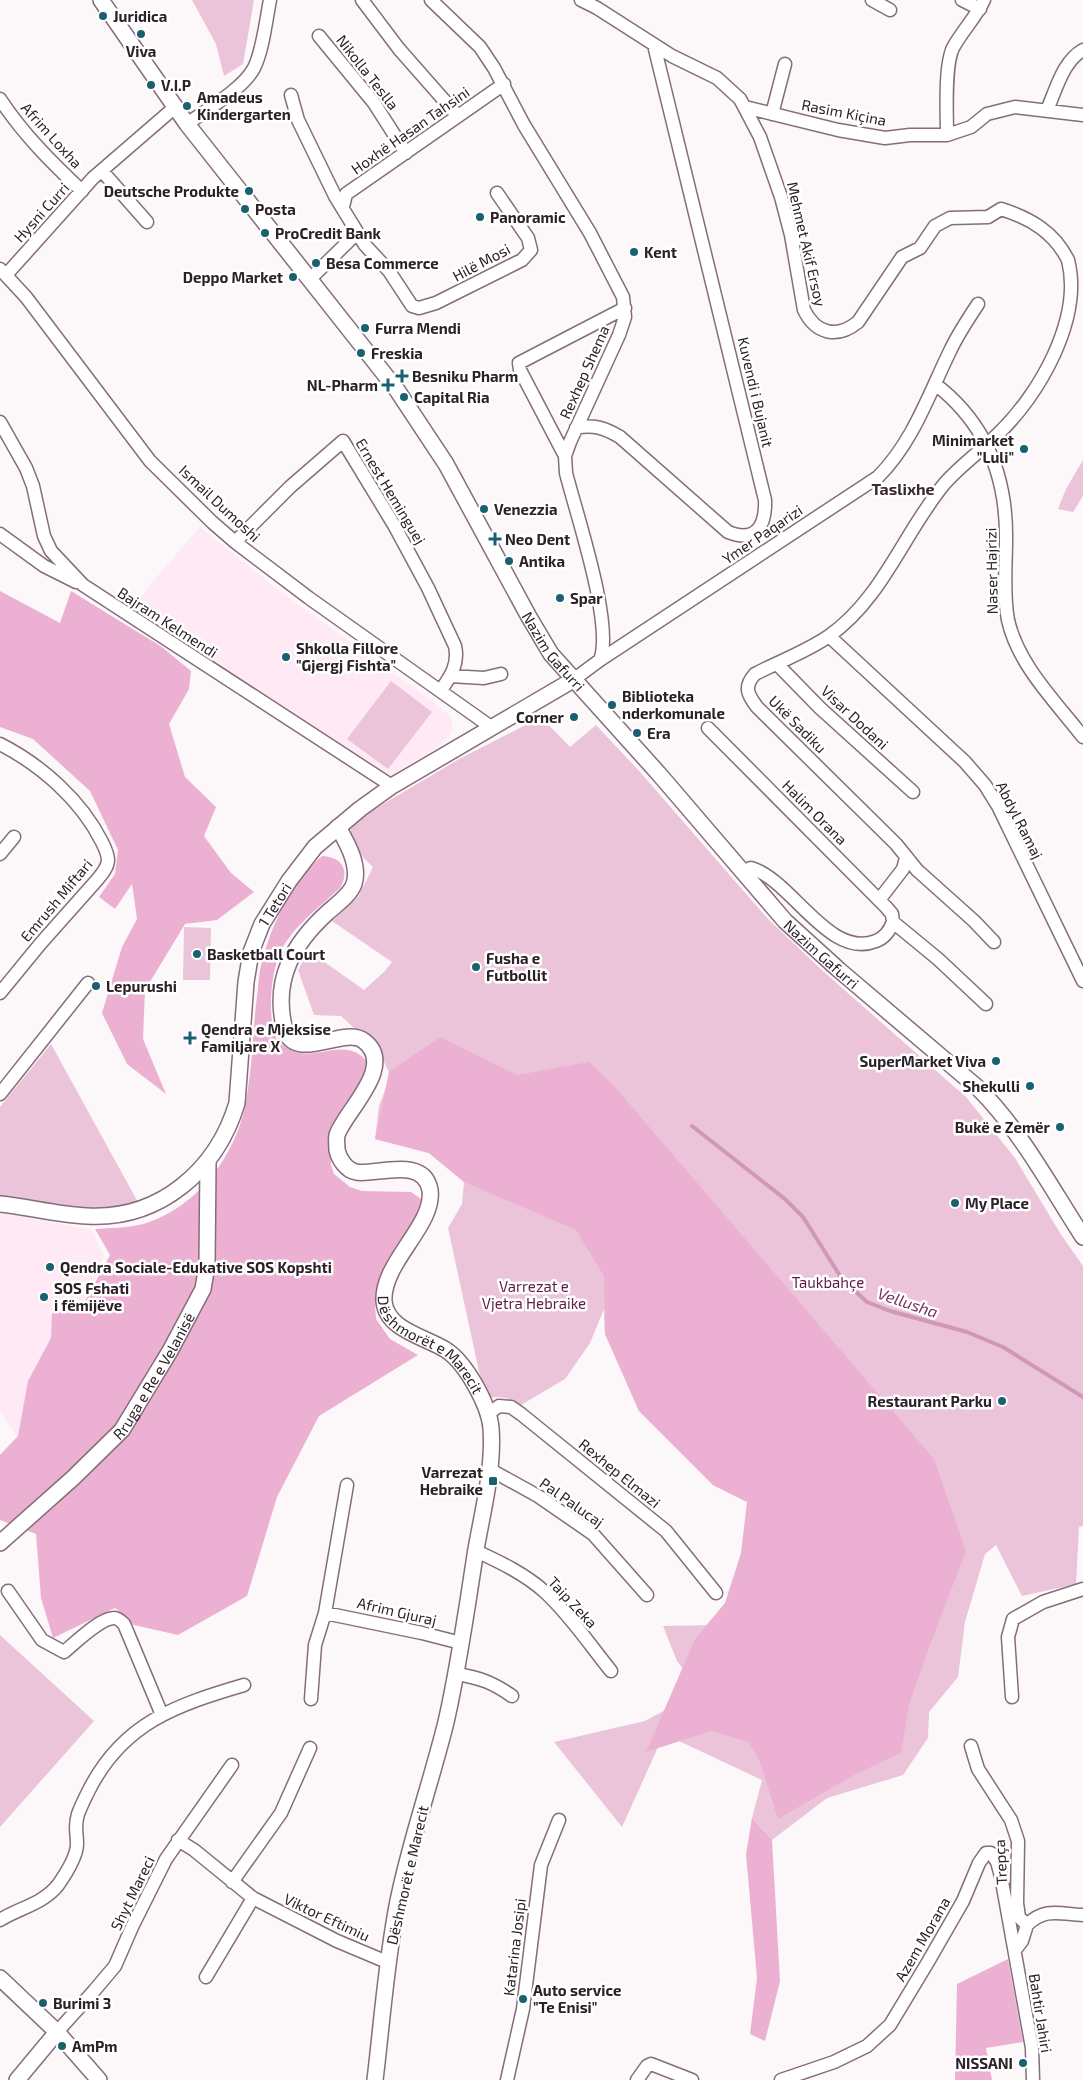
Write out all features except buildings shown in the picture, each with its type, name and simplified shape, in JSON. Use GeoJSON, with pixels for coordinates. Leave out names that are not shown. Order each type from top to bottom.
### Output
{"type":"FeatureCollection","features":[{"type":"Feature","properties":{"kind":"street","name":"Nazim Gafurri"},"geometry":{"type":"LineString","coordinates":[[101,0],[174,108],[380,367],[421,426],[446,464],[551,654],[627,737],[785,921],[994,1104],[1026,1146],[1083,1237]]}},
{"type":"Feature","properties":{"kind":"street"},"geometry":{"type":"LineString","coordinates":[[187,124],[235,88],[254,68],[270,0]]}},
{"type":"Feature","properties":{"kind":"street"},"geometry":{"type":"LineString","coordinates":[[362,0],[399,49],[458,116]]}},
{"type":"Feature","properties":{"kind":"street"},"geometry":{"type":"LineString","coordinates":[[431,0],[480,47],[504,84],[529,133],[594,241],[623,297],[625,308],[519,362],[520,370],[565,456]]}},
{"type":"Feature","properties":{"kind":"street"},"geometry":{"type":"LineString","coordinates":[[581,0],[654,45],[717,78],[733,90],[746,107]]}},
{"type":"Feature","properties":{"kind":"street"},"geometry":{"type":"LineString","coordinates":[[872,0],[890,10]]}},
{"type":"Feature","properties":{"kind":"street"},"geometry":{"type":"LineString","coordinates":[[947,136],[947,92],[952,48],[982,5],[962,0]]}},
{"type":"Feature","properties":{"kind":"street","name":"Nikolla Teslla"},"geometry":{"type":"LineString","coordinates":[[319,36],[374,103],[406,153]]}},
{"type":"Feature","properties":{"kind":"street","name":"Kuvendi i Bujanit"},"geometry":{"type":"LineString","coordinates":[[576,428],[596,426],[620,437],[728,532],[737,536],[747,535],[755,532],[762,526],[765,518],[765,500],[654,45]]}},
{"type":"Feature","properties":{"kind":"street"},"geometry":{"type":"LineString","coordinates":[[1047,110],[1066,69],[1072,59],[1083,50]]}},
{"type":"Feature","properties":{"kind":"street"},"geometry":{"type":"LineString","coordinates":[[772,114],[785,64]]}},
{"type":"Feature","properties":{"kind":"street","name":"Hoxhë Hasan Tahsini"},"geometry":{"type":"LineString","coordinates":[[343,207],[346,194],[504,84]]}},
{"type":"Feature","properties":{"kind":"street"},"geometry":{"type":"LineString","coordinates":[[291,95],[298,120],[335,196],[358,233],[310,279]]}},
{"type":"Feature","properties":{"kind":"street","name":"Afrim Loxha"},"geometry":{"type":"LineString","coordinates":[[0,99],[31,140],[82,191]]}},
{"type":"Feature","properties":{"kind":"street","name":"Rasim Kiçina"},"geometry":{"type":"LineString","coordinates":[[746,107],[847,132],[885,138],[910,135],[947,136],[971,127],[987,114],[1015,107],[1083,115]]}},
{"type":"Feature","properties":{"kind":"street","name":"Mehmet Akif Ersoy"},"geometry":{"type":"LineString","coordinates":[[746,107],[760,137],[781,197],[791,235],[804,310],[809,320],[817,328],[838,332],[850,329],[858,322],[902,257],[920,248],[935,226],[950,218],[988,217],[1001,209],[1020,215],[1036,224],[1052,236],[1063,250],[1072,266],[1077,282],[1078,299],[1070,333],[1055,364],[1032,397],[988,444]]}},
{"type":"Feature","properties":{"kind":"street","name":"Hysni Curri"},"geometry":{"type":"LineString","coordinates":[[3,272],[102,171],[174,108]]}},
{"type":"Feature","properties":{"kind":"street"},"geometry":{"type":"LineString","coordinates":[[102,171],[147,222]]}},
{"type":"Feature","properties":{"kind":"street","name":"Hilë Mosi"},"geometry":{"type":"LineString","coordinates":[[358,233],[372,254],[389,271],[412,306],[419,308],[426,306],[457,293],[522,260],[531,250],[528,238],[497,193]]}},
{"type":"Feature","properties":{"kind":"street","name":"Ismail Dumoshi"},"geometry":{"type":"LineString","coordinates":[[3,272],[78,364],[113,414],[150,461],[212,522],[235,542],[309,598],[491,727]]}},
{"type":"Feature","properties":{"kind":"street","name":"Ymer Paqarizi"},"geometry":{"type":"LineString","coordinates":[[574,680],[600,660],[878,477],[894,461],[935,384],[951,349],[978,304]]}},
{"type":"Feature","properties":{"kind":"street","name":"Rexhep Shema"},"geometry":{"type":"LineString","coordinates":[[600,660],[604,650],[604,641],[600,615],[592,571],[566,473],[565,456],[619,335],[625,317],[625,308]]}},
{"type":"Feature","properties":{"kind":"street"},"geometry":{"type":"LineString","coordinates":[[935,384],[952,397],[965,411],[988,444]]}},
{"type":"Feature","properties":{"kind":"street","name":"Bajram Kelmendi"},"geometry":{"type":"LineString","coordinates":[[0,422],[26,468],[33,486],[44,536],[51,551],[83,585],[392,786]]}},
{"type":"Feature","properties":{"kind":"street","name":"Ernest Heminguej"},"geometry":{"type":"LineString","coordinates":[[235,542],[290,487],[343,441],[394,525],[447,628],[458,656],[450,676],[441,690]]}},
{"type":"Feature","properties":{"kind":"street","name":"Ukë Sadiku"},"geometry":{"type":"LineString","coordinates":[[988,444],[945,484],[914,526],[873,593],[844,624],[829,636],[755,674],[749,680],[748,688],[750,698],[757,707],[896,844],[906,858],[933,886],[974,921],[994,942]]}},
{"type":"Feature","properties":{"kind":"street","name":"Naser Hajrizi"},"geometry":{"type":"LineString","coordinates":[[988,444],[1002,490],[1006,515],[1006,600],[1008,620],[1014,640],[1035,676],[1083,737]]}},
{"type":"Feature","properties":{"kind":"street"},"geometry":{"type":"LineString","coordinates":[[0,534],[44,566],[83,585]]}},
{"type":"Feature","properties":{"kind":"street","name":"Abdyl Ramaj"},"geometry":{"type":"LineString","coordinates":[[829,636],[965,762],[985,785],[1010,830],[1083,981]]}},
{"type":"Feature","properties":{"kind":"street","name":"Visar Dodani"},"geometry":{"type":"LineString","coordinates":[[777,664],[820,708],[913,792]]}},
{"type":"Feature","properties":{"kind":"street"},"geometry":{"type":"LineString","coordinates":[[450,676],[484,678],[501,674]]}},
{"type":"Feature","properties":{"kind":"street","name":"1 Tetori"},"geometry":{"type":"LineString","coordinates":[[0,1204],[87,1216],[130,1212],[152,1205],[175,1192],[193,1178],[221,1144],[231,1123],[237,1103],[246,982],[255,942],[262,924],[289,881],[315,847],[360,809],[392,786],[574,680]]}},
{"type":"Feature","properties":{"kind":"street","name":"Halim Orana"},"geometry":{"type":"LineString","coordinates":[[708,728],[879,900],[892,914],[893,922],[938,958],[986,1004]]}},
{"type":"Feature","properties":{"kind":"street","name":"Emrush Miftari"},"geometry":{"type":"LineString","coordinates":[[0,744],[12,750],[55,783],[85,813],[104,846],[108,860],[105,870],[97,880],[0,993]]}},
{"type":"Feature","properties":{"kind":"street","name":"Dëshmorët e Marecit"},"geometry":{"type":"LineString","coordinates":[[338,827],[347,843],[354,864],[355,882],[345,896],[299,942],[291,956],[282,994],[283,1023],[286,1033],[302,1045],[349,1036],[360,1038],[368,1044],[372,1051],[374,1060],[373,1075],[336,1136],[339,1157],[346,1166],[356,1172],[395,1168],[410,1171],[427,1182],[430,1192],[429,1209],[391,1272],[384,1294],[386,1313],[397,1325],[446,1350],[461,1362],[488,1414],[491,1435],[489,1469],[457,1674],[402,1887],[387,1962],[375,2080]]}},
{"type":"Feature","properties":{"kind":"street"},"geometry":{"type":"LineString","coordinates":[[0,854],[14,838]]}},
{"type":"Feature","properties":{"kind":"street"},"geometry":{"type":"LineString","coordinates":[[879,900],[904,869],[906,858]]}},
{"type":"Feature","properties":{"kind":"street"},"geometry":{"type":"LineString","coordinates":[[743,871],[751,868],[766,875],[834,934],[851,944],[860,945],[879,940],[886,934],[893,922]]}},
{"type":"Feature","properties":{"kind":"street"},"geometry":{"type":"LineString","coordinates":[[0,1094],[88,983]]}},
{"type":"Feature","properties":{"kind":"street","name":"Rruga e Re e Velanisë"},"geometry":{"type":"LineString","coordinates":[[0,1543],[73,1478],[122,1430],[170,1351],[203,1289],[208,1265],[208,1162]]}},
{"type":"Feature","properties":{"kind":"street","name":"Rexhep Elmazi"},"geometry":{"type":"LineString","coordinates":[[488,1414],[499,1406],[511,1407],[544,1431],[666,1530],[716,1593]]}},
{"type":"Feature","properties":{"kind":"street","name":"Pal Palucaj"},"geometry":{"type":"LineString","coordinates":[[489,1469],[538,1496],[593,1534],[647,1595]]}},
{"type":"Feature","properties":{"kind":"street"},"geometry":{"type":"LineString","coordinates":[[311,1699],[316,1645],[325,1613],[347,1485]]}},
{"type":"Feature","properties":{"kind":"street","name":"Taip Zeka"},"geometry":{"type":"LineString","coordinates":[[476,1551],[503,1564],[544,1591],[572,1622],[611,1671]]}},
{"type":"Feature","properties":{"kind":"street"},"geometry":{"type":"LineString","coordinates":[[1012,1697],[1008,1637],[1013,1619],[1043,1602],[1083,1591],[1083,1582]]}},
{"type":"Feature","properties":{"kind":"street"},"geometry":{"type":"LineString","coordinates":[[8,1591],[42,1640],[64,1652],[105,1621],[113,1618],[120,1620],[162,1715]]}},
{"type":"Feature","properties":{"kind":"street","name":"Afrim Gjuraj"},"geometry":{"type":"LineString","coordinates":[[325,1613],[422,1633],[461,1644]]}},
{"type":"Feature","properties":{"kind":"street"},"geometry":{"type":"LineString","coordinates":[[457,1674],[482,1678],[497,1685],[512,1696]]}},
{"type":"Feature","properties":{"kind":"street"},"geometry":{"type":"LineString","coordinates":[[0,1920],[42,1900],[59,1884],[75,1854],[77,1844],[74,1825],[79,1810],[104,1765],[130,1735],[162,1715],[204,1697],[244,1685]]}},
{"type":"Feature","properties":{"kind":"street","name":"Trepça"},"geometry":{"type":"LineString","coordinates":[[971,1746],[978,1769],[1011,1820],[1018,1841],[1017,1903],[1019,1917],[1027,1925]]}},
{"type":"Feature","properties":{"kind":"street"},"geometry":{"type":"LineString","coordinates":[[232,1882],[282,1812],[310,1748]]}},
{"type":"Feature","properties":{"kind":"street","name":"Shyt Mareci"},"geometry":{"type":"LineString","coordinates":[[57,2032],[115,1966],[132,1927],[178,1840],[232,1765]]}},
{"type":"Feature","properties":{"kind":"street","name":"Katarina Josipi"},"geometry":{"type":"LineString","coordinates":[[507,2080],[522,2009],[540,1865],[559,1820]]}},
{"type":"Feature","properties":{"kind":"street","name":"Viktor Eftimiu"},"geometry":{"type":"LineString","coordinates":[[178,1840],[194,1850],[253,1898],[337,1941],[387,1962]]}},
{"type":"Feature","properties":{"kind":"street","name":"Azem Morana"},"geometry":{"type":"LineString","coordinates":[[781,2080],[834,2062],[866,2046],[890,2024],[963,1900],[979,1863],[986,1853],[991,1853],[997,1862],[1015,1950]]}},
{"type":"Feature","properties":{"kind":"street"},"geometry":{"type":"LineString","coordinates":[[206,1977],[253,1898]]}},
{"type":"Feature","properties":{"kind":"street"},"geometry":{"type":"LineString","coordinates":[[1015,1950],[1022,1941],[1027,1925],[1035,1917],[1044,1913],[1083,1916]]}},
{"type":"Feature","properties":{"kind":"street","name":"Bahtir Jahiri"},"geometry":{"type":"LineString","coordinates":[[1015,1950],[1032,2048],[1033,2080]]}},
{"type":"Feature","properties":{"kind":"street"},"geometry":{"type":"LineString","coordinates":[[0,1978],[57,2032],[99,2080]]}},
{"type":"Feature","properties":{"kind":"street"},"geometry":{"type":"LineString","coordinates":[[17,2080],[57,2032]]}},
{"type":"Feature","properties":{"kind":"street"},"geometry":{"type":"LineString","coordinates":[[637,2080],[647,2066],[651,2064],[692,2080]]}},
{"type":"Feature","properties":{"kind":"shaded area","name":"Shkolla Fillore \"Gjergj Fishta\""},"geometry":{"type":"Polygon","coordinates":[[[200,527],[285,595],[432,701],[451,717],[453,728],[446,741],[392,776],[130,612],[155,579],[200,527]]]}},
{"type":"Feature","properties":{"kind":"shaded area"},"geometry":{"type":"Polygon","coordinates":[[[0,591],[60,623],[71,591],[162,647],[191,671],[189,689],[169,724],[185,777],[216,807],[204,836],[231,873],[254,892],[217,920],[185,924],[145,990],[143,1039],[166,1094],[127,1064],[102,1013],[122,947],[137,919],[132,884],[115,909],[99,897],[115,874],[118,850],[90,791],[33,739],[0,727],[0,591]]]}},
{"type":"Feature","properties":{"kind":"shaded area"},"geometry":{"type":"Polygon","coordinates":[[[322,856],[340,862],[344,871],[343,882],[340,888],[298,927],[281,951],[272,987],[271,1013],[273,1025],[278,1040],[291,1050],[301,1053],[332,1050],[352,1051],[361,1056],[369,1065],[331,1146],[331,1165],[334,1174],[350,1187],[362,1191],[411,1192],[424,1201],[427,1210],[380,1289],[375,1304],[376,1319],[390,1339],[418,1355],[319,1416],[277,1497],[247,1596],[178,1635],[134,1625],[115,1608],[53,1638],[41,1598],[36,1534],[0,1520],[0,1455],[18,1436],[28,1381],[51,1338],[52,1313],[82,1307],[110,1255],[95,1229],[143,1224],[163,1216],[182,1205],[199,1191],[226,1156],[243,1116],[251,1061],[260,970],[269,938],[291,893],[310,867],[322,856]]]}},
{"type":"Feature","properties":{"kind":"shaded area"},"geometry":{"type":"Polygon","coordinates":[[[440,1037],[517,1075],[589,1062],[615,1087],[934,1459],[966,1551],[909,1705],[901,1753],[854,1775],[778,1819],[760,1762],[749,1742],[711,1731],[646,1752],[695,1639],[725,1603],[741,1553],[747,1502],[713,1485],[639,1411],[605,1334],[604,1276],[576,1230],[464,1182],[429,1153],[375,1139],[389,1072],[440,1037]]]}},
{"type":"Feature","properties":{"kind":"shaded area","name":"SOS Fshati i fëmijëve"},"geometry":{"type":"Polygon","coordinates":[[[0,1212],[92,1230],[104,1257],[25,1448],[0,1412],[0,1212]]]}},
{"type":"Feature","properties":{"kind":"shaded area"},"geometry":{"type":"Polygon","coordinates":[[[752,1818],[772,1840],[780,1981],[765,2041],[750,2034],[757,1978],[746,1854],[752,1818]]]}},
{"type":"Feature","properties":{"kind":"shaded area"},"geometry":{"type":"Polygon","coordinates":[[[1008,1959],[1023,2042],[986,2048],[992,2080],[955,2080],[957,1984],[1008,1959]]]}},
{"type":"Feature","properties":{"kind":"green space"},"geometry":{"type":"Polygon","coordinates":[[[192,0],[254,0],[243,64],[224,76],[216,44],[192,0]]]}},
{"type":"Feature","properties":{"kind":"green space"},"geometry":{"type":"Polygon","coordinates":[[[1083,460],[1083,496],[1073,512],[1058,509],[1066,489],[1083,460]]]}},
{"type":"Feature","properties":{"kind":"green space"},"geometry":{"type":"Polygon","coordinates":[[[391,681],[432,712],[388,769],[347,739],[391,681]]]}},
{"type":"Feature","properties":{"kind":"green space","name":"Taukbahçe"},"geometry":{"type":"Polygon","coordinates":[[[541,717],[570,747],[596,725],[640,772],[768,919],[824,972],[966,1097],[1015,1158],[1060,1233],[1083,1266],[1083,1526],[1079,1527],[1076,1584],[1022,1596],[996,1545],[985,1554],[965,1622],[958,1677],[929,1712],[928,1738],[903,1775],[827,1798],[772,1840],[752,1818],[762,1780],[664,1734],[622,1827],[554,1742],[645,1721],[700,1691],[677,1661],[663,1626],[720,1625],[750,1577],[747,1502],[713,1485],[639,1411],[605,1334],[604,1309],[590,1343],[565,1379],[521,1405],[503,1398],[485,1399],[448,1228],[462,1204],[464,1182],[429,1153],[375,1139],[379,1106],[387,1085],[389,1072],[378,1050],[341,1016],[314,1015],[298,970],[309,951],[364,990],[392,962],[332,921],[358,897],[373,867],[363,857],[353,842],[351,823],[461,758],[541,717]]]}},
{"type":"Feature","properties":{"kind":"green space","name":"Basketball Court"},"geometry":{"type":"Polygon","coordinates":[[[184,927],[211,928],[210,980],[183,980],[184,927]]]}},
{"type":"Feature","properties":{"kind":"green space"},"geometry":{"type":"Polygon","coordinates":[[[51,1044],[139,1204],[93,1210],[0,1198],[0,1107],[51,1044]]]}},
{"type":"Feature","properties":{"kind":"green space"},"geometry":{"type":"Polygon","coordinates":[[[0,1635],[94,1721],[0,1827],[0,1635]]]}},
{"type":"Feature","properties":{"kind":"waterway","name":"Vellusha"},"geometry":{"type":"LineString","coordinates":[[692,1126],[785,1199],[803,1217],[842,1279],[867,1302],[890,1311],[967,1332],[1003,1347],[1083,1397]]}},
{"type":"Feature","properties":{"kind":"place","name":"Juridica"},"geometry":{"type":"Point","coordinates":[103,16]}},
{"type":"Feature","properties":{"kind":"place","name":"Viva"},"geometry":{"type":"Point","coordinates":[141,34]}},
{"type":"Feature","properties":{"kind":"place","name":"V.I.P"},"geometry":{"type":"Point","coordinates":[151,85]}},
{"type":"Feature","properties":{"kind":"place","name":"Amadeus Kindergarten"},"geometry":{"type":"Point","coordinates":[187,106]}},
{"type":"Feature","properties":{"kind":"place","name":"Deutsche Produkte"},"geometry":{"type":"Point","coordinates":[249,191]}},
{"type":"Feature","properties":{"kind":"place","name":"Posta"},"geometry":{"type":"Point","coordinates":[245,209]}},
{"type":"Feature","properties":{"kind":"place","name":"Panoramic"},"geometry":{"type":"Point","coordinates":[480,217]}},
{"type":"Feature","properties":{"kind":"place","name":"ProCredit Bank"},"geometry":{"type":"Point","coordinates":[265,233]}},
{"type":"Feature","properties":{"kind":"place","name":"Kent"},"geometry":{"type":"Point","coordinates":[634,252]}},
{"type":"Feature","properties":{"kind":"place","name":"Besa Commerce"},"geometry":{"type":"Point","coordinates":[316,263]}},
{"type":"Feature","properties":{"kind":"place","name":"Deppo Market"},"geometry":{"type":"Point","coordinates":[293,277]}},
{"type":"Feature","properties":{"kind":"place","name":"Furra Mendi"},"geometry":{"type":"Point","coordinates":[365,328]}},
{"type":"Feature","properties":{"kind":"place","name":"Freskia"},"geometry":{"type":"Point","coordinates":[361,353]}},
{"type":"Feature","properties":{"kind":"place","name":"Besniku Pharm"},"geometry":{"type":"Point","coordinates":[402,376]}},
{"type":"Feature","properties":{"kind":"place","name":"NL-Pharm"},"geometry":{"type":"Point","coordinates":[388,385]}},
{"type":"Feature","properties":{"kind":"place","name":"Capital Ria"},"geometry":{"type":"Point","coordinates":[404,397]}},
{"type":"Feature","properties":{"kind":"place","name":"Minimarket \"Luli\""},"geometry":{"type":"Point","coordinates":[1024,449]}},
{"type":"Feature","properties":{"kind":"place","name":"Venezzia"},"geometry":{"type":"Point","coordinates":[484,509]}},
{"type":"Feature","properties":{"kind":"place","name":"Neo Dent"},"geometry":{"type":"Point","coordinates":[495,539]}},
{"type":"Feature","properties":{"kind":"place","name":"Antika"},"geometry":{"type":"Point","coordinates":[509,561]}},
{"type":"Feature","properties":{"kind":"place","name":"Spar"},"geometry":{"type":"Point","coordinates":[560,598]}},
{"type":"Feature","properties":{"kind":"place","name":"Shkolla Fillore \"Gjergj Fishta\""},"geometry":{"type":"Point","coordinates":[286,657]}},
{"type":"Feature","properties":{"kind":"place","name":"Biblioteka nderkomunale"},"geometry":{"type":"Point","coordinates":[612,705]}},
{"type":"Feature","properties":{"kind":"place","name":"Corner"},"geometry":{"type":"Point","coordinates":[574,717]}},
{"type":"Feature","properties":{"kind":"place","name":"Era"},"geometry":{"type":"Point","coordinates":[637,733]}},
{"type":"Feature","properties":{"kind":"place","name":"Basketball Court"},"geometry":{"type":"Point","coordinates":[197,954]}},
{"type":"Feature","properties":{"kind":"place","name":"Fusha e Futbollit"},"geometry":{"type":"Point","coordinates":[476,967]}},
{"type":"Feature","properties":{"kind":"place","name":"Lepurushi"},"geometry":{"type":"Point","coordinates":[96,986]}},
{"type":"Feature","properties":{"kind":"place","name":"Qendra e Mjeksise Familjare X"},"geometry":{"type":"Point","coordinates":[190,1038]}},
{"type":"Feature","properties":{"kind":"place","name":"SuperMarket Viva"},"geometry":{"type":"Point","coordinates":[996,1061]}},
{"type":"Feature","properties":{"kind":"place","name":"Shekulli"},"geometry":{"type":"Point","coordinates":[1030,1086]}},
{"type":"Feature","properties":{"kind":"place","name":"Bukë e Zemër"},"geometry":{"type":"Point","coordinates":[1060,1127]}},
{"type":"Feature","properties":{"kind":"place","name":"My Place"},"geometry":{"type":"Point","coordinates":[955,1203]}},
{"type":"Feature","properties":{"kind":"place","name":"Qendra Sociale-Edukative SOS Kopshti"},"geometry":{"type":"Point","coordinates":[50,1267]}},
{"type":"Feature","properties":{"kind":"place","name":"SOS Fshati i fëmijëve"},"geometry":{"type":"Point","coordinates":[44,1297]}},
{"type":"Feature","properties":{"kind":"place","name":"Restaurant Parku"},"geometry":{"type":"Point","coordinates":[1002,1401]}},
{"type":"Feature","properties":{"kind":"place","name":"Varrezat Hebraike"},"geometry":{"type":"Point","coordinates":[493,1481]}},
{"type":"Feature","properties":{"kind":"place","name":"Auto service \"Te Enisi\""},"geometry":{"type":"Point","coordinates":[523,1999]}},
{"type":"Feature","properties":{"kind":"place","name":"Burimi 3"},"geometry":{"type":"Point","coordinates":[43,2003]}},
{"type":"Feature","properties":{"kind":"place","name":"AmPm"},"geometry":{"type":"Point","coordinates":[62,2046]}},
{"type":"Feature","properties":{"kind":"place","name":"NISSANI"},"geometry":{"type":"Point","coordinates":[1023,2063]}},
{"type":"Feature","properties":{"kind":"district","name":"Taslixhe"},"geometry":{"type":"Point","coordinates":[903,488]}},
{"type":"Feature","properties":{"kind":"park label","name":"Varrezat e Vjetra Hebraike"},"geometry":{"type":"Point","coordinates":[534,1294]}}]}
